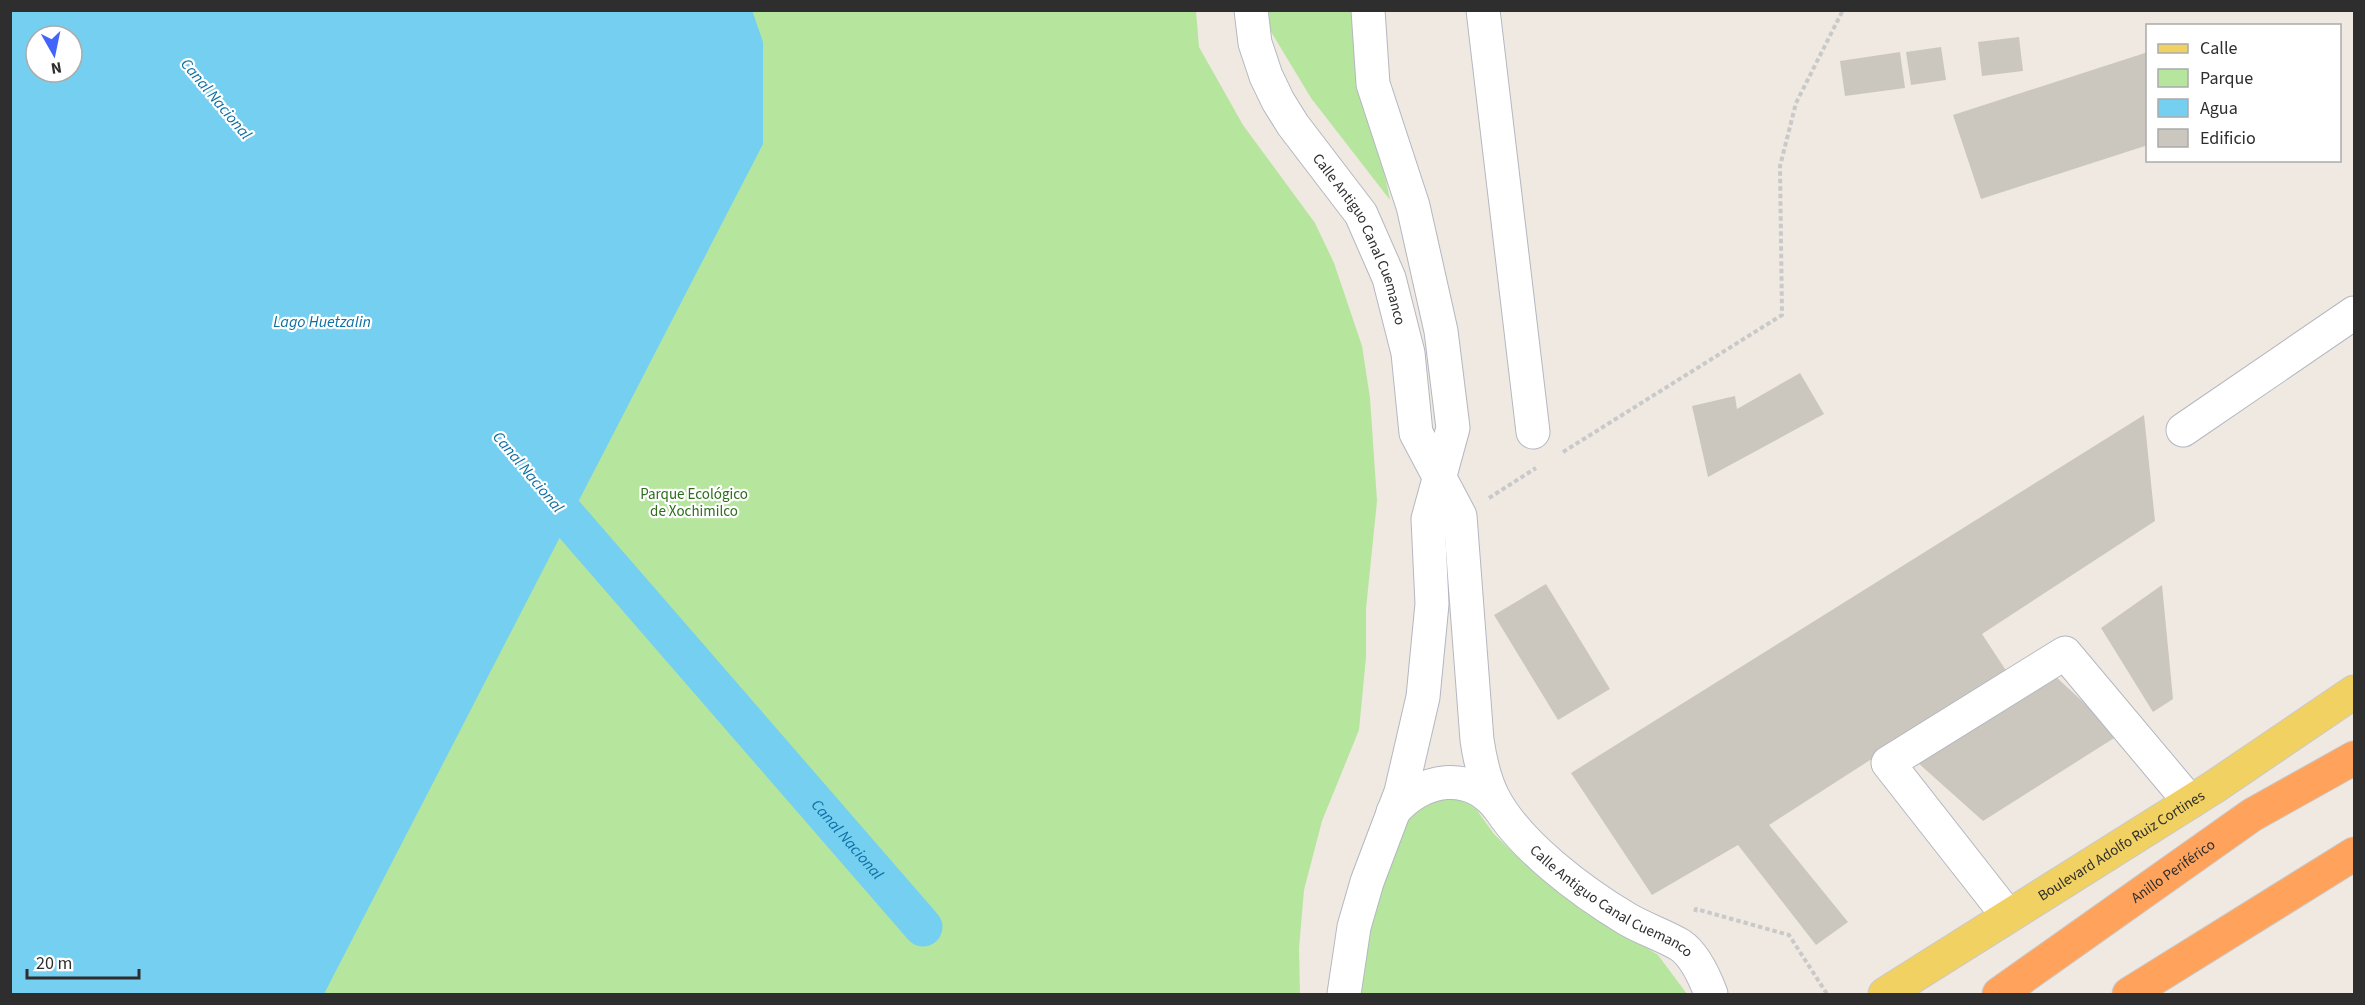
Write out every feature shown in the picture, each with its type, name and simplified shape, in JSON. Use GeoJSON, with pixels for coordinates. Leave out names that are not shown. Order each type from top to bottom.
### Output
{"type":"FeatureCollection","features":[{"type":"Feature","properties":{"kind":"highway","name":"Anillo Periférico"},"geometry":{"type":"LineString","coordinates":[[1998,994],[2252,815],[2355,758]]}},
{"type":"Feature","properties":{"kind":"highway"},"geometry":{"type":"LineString","coordinates":[[2129,994],[2355,854]]}},
{"type":"Feature","properties":{"kind":"main road","name":"Boulevard Adolfo Ruiz Cortines"},"geometry":{"type":"LineString","coordinates":[[1885,994],[2190,802],[2355,692]]}},
{"type":"Feature","properties":{"kind":"street","name":"Calle Antiguo Canal Cuemanco"},"geometry":{"type":"LineString","coordinates":[[1251,10],[1255,43],[1266,76],[1278,101],[1293,125],[1360,214],[1389,278],[1408,353],[1416,433],[1460,516],[1477,740],[1486,779],[1504,814]]}},
{"type":"Feature","properties":{"kind":"street","name":"Calle Antiguo Canal Cuemanco"},"geometry":{"type":"LineString","coordinates":[[1344,994],[1354,927],[1414,745],[1423,697],[1432,604],[1432,558],[1428,519],[1453,428],[1441,330],[1413,206],[1373,84],[1368,10]]}},
{"type":"Feature","properties":{"kind":"street"},"geometry":{"type":"LineString","coordinates":[[1483,10],[1533,432]]}},
{"type":"Feature","properties":{"kind":"street"},"geometry":{"type":"LineString","coordinates":[[2183,430],[2355,313]]}},
{"type":"Feature","properties":{"kind":"street"},"geometry":{"type":"LineString","coordinates":[[2008,916],[1888,763],[2065,653],[2190,802]]}},
{"type":"Feature","properties":{"kind":"street","name":"Calle Antiguo Canal Cuemanco"},"geometry":{"type":"LineString","coordinates":[[1393,812],[1408,796],[1438,783],[1469,785],[1482,792],[1495,802],[1530,843],[1593,896],[1628,919],[1681,946],[1695,961],[1712,994]]}},
{"type":"Feature","properties":{"kind":"path"},"geometry":{"type":"LineString","coordinates":[[1561,453],[1782,315],[1780,166],[1796,103],[1843,10]]}},
{"type":"Feature","properties":{"kind":"path"},"geometry":{"type":"LineString","coordinates":[[1460,516],[1540,466]]}},
{"type":"Feature","properties":{"kind":"path"},"geometry":{"type":"LineString","coordinates":[[1696,909],[1789,934],[1827,994]]}},
{"type":"Feature","properties":{"kind":"green space","name":"Parque Ecológico de Xochimilco"},"geometry":{"type":"Polygon","coordinates":[[[10,11],[1196,11],[1199,47],[1243,125],[1315,223],[1334,263],[1362,346],[1370,398],[1377,501],[1366,609],[1366,657],[1359,730],[1322,821],[1304,890],[1299,948],[1300,994],[11,994],[10,11]]]}},
{"type":"Feature","properties":{"kind":"green space"},"geometry":{"type":"Polygon","coordinates":[[[1269,11],[1358,11],[1363,68],[1390,200],[1311,98],[1270,30],[1269,11]]]}},
{"type":"Feature","properties":{"kind":"green space"},"geometry":{"type":"Polygon","coordinates":[[[1458,797],[1476,809],[1494,834],[1535,874],[1570,900],[1658,955],[1687,994],[1358,994],[1359,971],[1393,834],[1414,808],[1435,800],[1458,797]]]}},
{"type":"Feature","properties":{"kind":"water","name":"Lago Huetzalin"},"geometry":{"type":"Polygon","coordinates":[[[752,10],[763,42],[763,144],[324,994],[11,994],[11,11],[752,10]]]}},
{"type":"Feature","properties":{"kind":"building"},"geometry":{"type":"Polygon","coordinates":[[[2019,37],[2023,71],[1982,76],[1978,42],[2019,37]]]}},
{"type":"Feature","properties":{"kind":"building"},"geometry":{"type":"Polygon","coordinates":[[[1941,47],[1946,80],[1911,85],[1906,52],[1941,47]]]}},
{"type":"Feature","properties":{"kind":"building"},"geometry":{"type":"Polygon","coordinates":[[[1900,52],[1905,88],[1845,96],[1840,61],[1900,52]]]}},
{"type":"Feature","properties":{"kind":"building"},"geometry":{"type":"Polygon","coordinates":[[[2146,53],[2146,146],[1981,199],[1953,115],[2146,53]]]}},
{"type":"Feature","properties":{"kind":"building"},"geometry":{"type":"Polygon","coordinates":[[[1800,373],[1824,414],[1708,477],[1692,406],[1735,396],[1737,409],[1800,373]]]}},
{"type":"Feature","properties":{"kind":"building"},"geometry":{"type":"Polygon","coordinates":[[[2144,415],[2155,521],[1982,634],[2007,672],[1769,825],[1848,922],[1816,945],[1738,845],[1652,895],[1571,773],[2144,415]]]}},
{"type":"Feature","properties":{"kind":"building"},"geometry":{"type":"Polygon","coordinates":[[[1546,584],[1610,689],[1558,720],[1494,615],[1546,584]]]}},
{"type":"Feature","properties":{"kind":"building"},"geometry":{"type":"Polygon","coordinates":[[[2162,585],[2173,699],[2153,712],[2101,628],[2162,585]]]}},
{"type":"Feature","properties":{"kind":"building"},"geometry":{"type":"Polygon","coordinates":[[[2055,676],[2119,735],[1983,821],[1917,762],[2055,676]]]}},
{"type":"Feature","properties":{"kind":"waterway","name":"Canal Nacional"},"geometry":{"type":"LineString","coordinates":[[535,480],[923,927]]}}]}
